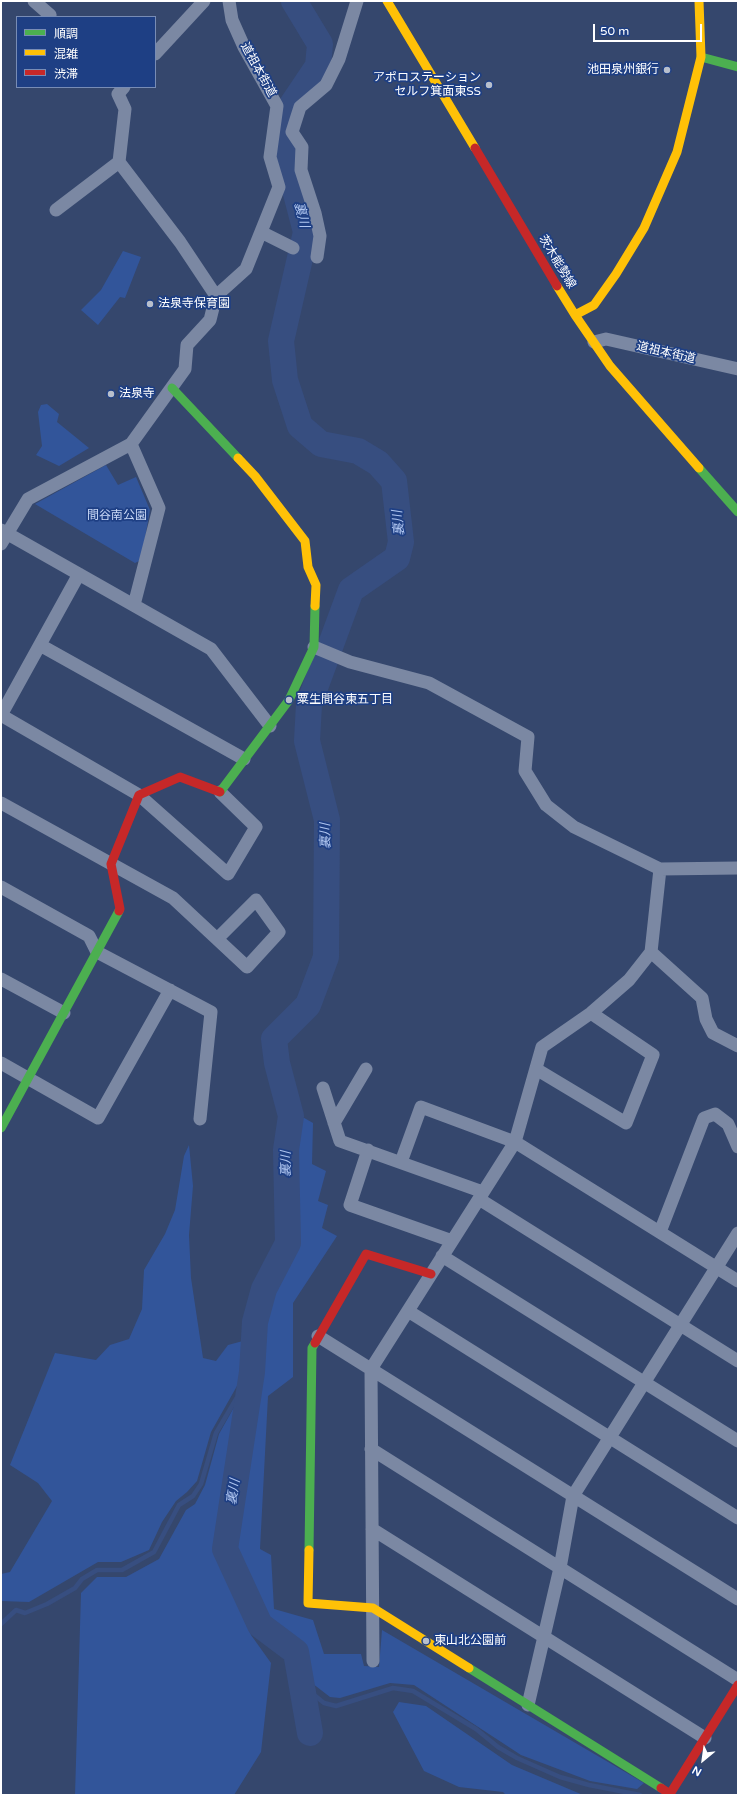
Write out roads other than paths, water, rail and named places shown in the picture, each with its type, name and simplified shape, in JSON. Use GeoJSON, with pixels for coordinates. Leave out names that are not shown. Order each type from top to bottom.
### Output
{"type":"FeatureCollection","features":[{"type":"Feature","properties":{"kind":"street"},"geometry":{"type":"LineString","coordinates":[[34,1],[50,16]]}},
{"type":"Feature","properties":{"kind":"street"},"geometry":{"type":"LineString","coordinates":[[156,53],[204,1]]}},
{"type":"Feature","properties":{"kind":"street","name":"道祖本街道"},"geometry":{"type":"LineString","coordinates":[[229,1],[232,20],[244,47],[277,106],[270,157],[279,187],[261,232]]}},
{"type":"Feature","properties":{"kind":"street"},"geometry":{"type":"LineString","coordinates":[[292,132],[300,107],[326,85],[339,59],[357,1]]}},
{"type":"Feature","properties":{"kind":"street","name":"茨木能勢線"},"geometry":{"type":"LineString","coordinates":[[387,1],[575,315],[610,366],[659,424],[738,512]]}},
{"type":"Feature","properties":{"kind":"street"},"geometry":{"type":"LineString","coordinates":[[575,315],[594,305],[616,274],[644,228],[677,152],[701,57],[699,1]]}},
{"type":"Feature","properties":{"kind":"street"},"geometry":{"type":"LineString","coordinates":[[701,57],[738,67]]}},
{"type":"Feature","properties":{"kind":"street"},"geometry":{"type":"LineString","coordinates":[[118,89],[124,109],[119,162],[180,242],[216,296]]}},
{"type":"Feature","properties":{"kind":"street"},"geometry":{"type":"LineString","coordinates":[[272,134],[292,132]]}},
{"type":"Feature","properties":{"kind":"street"},"geometry":{"type":"LineString","coordinates":[[292,132],[302,147],[301,170],[319,230],[320,236],[317,257]]}},
{"type":"Feature","properties":{"kind":"street"},"geometry":{"type":"LineString","coordinates":[[56,210],[119,162]]}},
{"type":"Feature","properties":{"kind":"street"},"geometry":{"type":"LineString","coordinates":[[270,726],[211,649],[79,574],[3,536],[28,498],[131,444],[185,368],[187,345],[210,320],[216,296],[246,269],[261,232],[293,248]]}},
{"type":"Feature","properties":{"kind":"street","name":"道祖本街道"},"geometry":{"type":"LineString","coordinates":[[594,342],[606,339],[738,369]]}},
{"type":"Feature","properties":{"kind":"street"},"geometry":{"type":"LineString","coordinates":[[172,388],[255,476],[305,542],[308,567],[316,585],[314,647],[289,700],[220,792]]}},
{"type":"Feature","properties":{"kind":"street"},"geometry":{"type":"LineString","coordinates":[[131,444],[159,508],[134,606]]}},
{"type":"Feature","properties":{"kind":"street"},"geometry":{"type":"LineString","coordinates":[[1,1128],[120,909],[111,864],[138,795],[180,777],[220,792],[256,827],[228,874],[138,795],[1,715],[79,574]]}},
{"type":"Feature","properties":{"kind":"street"},"geometry":{"type":"LineString","coordinates":[[40,645],[244,759]]}},
{"type":"Feature","properties":{"kind":"street"},"geometry":{"type":"LineString","coordinates":[[314,647],[350,662],[429,683],[528,737],[525,771],[546,805],[574,828],[660,869],[738,868]]}},
{"type":"Feature","properties":{"kind":"street"},"geometry":{"type":"LineString","coordinates":[[1,803],[173,898],[247,967],[280,932],[256,900],[217,939]]}},
{"type":"Feature","properties":{"kind":"street"},"geometry":{"type":"LineString","coordinates":[[373,1662],[371,1369],[515,1142],[542,1047],[591,1013],[629,980],[651,952],[660,869]]}},
{"type":"Feature","properties":{"kind":"street"},"geometry":{"type":"LineString","coordinates":[[1,887],[88,936],[97,952],[210,1012],[200,1119]]}},
{"type":"Feature","properties":{"kind":"street"},"geometry":{"type":"LineString","coordinates":[[651,952],[702,998],[706,1019],[713,1033],[738,1046]]}},
{"type":"Feature","properties":{"kind":"street"},"geometry":{"type":"LineString","coordinates":[[1,979],[64,1012]]}},
{"type":"Feature","properties":{"kind":"street"},"geometry":{"type":"LineString","coordinates":[[1,1063],[98,1118],[170,990]]}},
{"type":"Feature","properties":{"kind":"street"},"geometry":{"type":"LineString","coordinates":[[536,1069],[626,1123],[653,1055],[591,1013]]}},
{"type":"Feature","properties":{"kind":"street"},"geometry":{"type":"LineString","coordinates":[[334,1123],[366,1069]]}},
{"type":"Feature","properties":{"kind":"street"},"geometry":{"type":"LineString","coordinates":[[323,1088],[340,1141],[401,1162],[481,1196],[738,1361]]}},
{"type":"Feature","properties":{"kind":"street"},"geometry":{"type":"LineString","coordinates":[[401,1162],[421,1106],[515,1142],[738,1281]]}},
{"type":"Feature","properties":{"kind":"street"},"geometry":{"type":"LineString","coordinates":[[660,1232],[704,1118],[715,1114],[728,1124],[738,1147]]}},
{"type":"Feature","properties":{"kind":"street"},"geometry":{"type":"LineString","coordinates":[[368,1150],[350,1205],[452,1241]]}},
{"type":"Feature","properties":{"kind":"street"},"geometry":{"type":"LineString","coordinates":[[528,1705],[560,1568],[573,1496],[738,1233]]}},
{"type":"Feature","properties":{"kind":"street"},"geometry":{"type":"LineString","coordinates":[[431,1274],[366,1254],[312,1348],[308,1604],[373,1608],[670,1794],[738,1685]]}},
{"type":"Feature","properties":{"kind":"street"},"geometry":{"type":"LineString","coordinates":[[442,1256],[738,1441]]}},
{"type":"Feature","properties":{"kind":"street"},"geometry":{"type":"LineString","coordinates":[[408,1311],[738,1518]]}},
{"type":"Feature","properties":{"kind":"street"},"geometry":{"type":"LineString","coordinates":[[318,1336],[738,1599]]}},
{"type":"Feature","properties":{"kind":"street"},"geometry":{"type":"LineString","coordinates":[[371,1449],[738,1680]]}},
{"type":"Feature","properties":{"kind":"street"},"geometry":{"type":"LineString","coordinates":[[372,1529],[705,1738]]}},
{"type":"Feature","properties":{"kind":"waterway","name":"裏川"},"geometry":{"type":"LineString","coordinates":[[294,1],[320,44],[318,66],[287,112],[282,140],[306,232],[281,341],[285,380],[300,426],[321,444],[358,451],[378,463],[394,481],[401,542],[397,558],[351,590],[309,704],[307,741],[327,820],[326,957],[308,1005],[274,1039],[277,1063],[291,1116],[286,1150],[288,1243],[264,1289],[255,1322],[252,1372],[225,1549],[260,1625],[296,1652],[310,1733]]}},
{"type":"Feature","properties":{"kind":"waterway"},"geometry":{"type":"LineString","coordinates":[[1,1624],[16,1610],[25,1613],[47,1604],[75,1588],[82,1579],[97,1570],[122,1570],[154,1552],[179,1505],[193,1496],[201,1484],[216,1433],[252,1372]]}},
{"type":"Feature","properties":{"kind":"waterway"},"geometry":{"type":"LineString","coordinates":[[302,1685],[324,1703],[336,1706],[393,1688],[413,1691],[476,1729],[498,1747],[517,1758],[560,1777],[589,1785],[640,1795]]}},
{"type":"Feature","properties":{"kind":"place","name":"池田泉州銀行"},"geometry":{"type":"Point","coordinates":[667,70]}},
{"type":"Feature","properties":{"kind":"place","name":"アポロステーション セルフ箕面東SS"},"geometry":{"type":"Point","coordinates":[489,85]}},
{"type":"Feature","properties":{"kind":"place","name":"法泉寺保育園"},"geometry":{"type":"Point","coordinates":[150,304]}},
{"type":"Feature","properties":{"kind":"place","name":"法泉寺"},"geometry":{"type":"Point","coordinates":[111,394]}},
{"type":"Feature","properties":{"kind":"place","name":"粟生間谷東五丁目"},"geometry":{"type":"Point","coordinates":[289,700]}},
{"type":"Feature","properties":{"kind":"place","name":"東山北公園前"},"geometry":{"type":"Point","coordinates":[426,1641]}},
{"type":"Feature","properties":{"kind":"park label","name":"間谷南公園"},"geometry":{"type":"Point","coordinates":[117,516]}}]}
